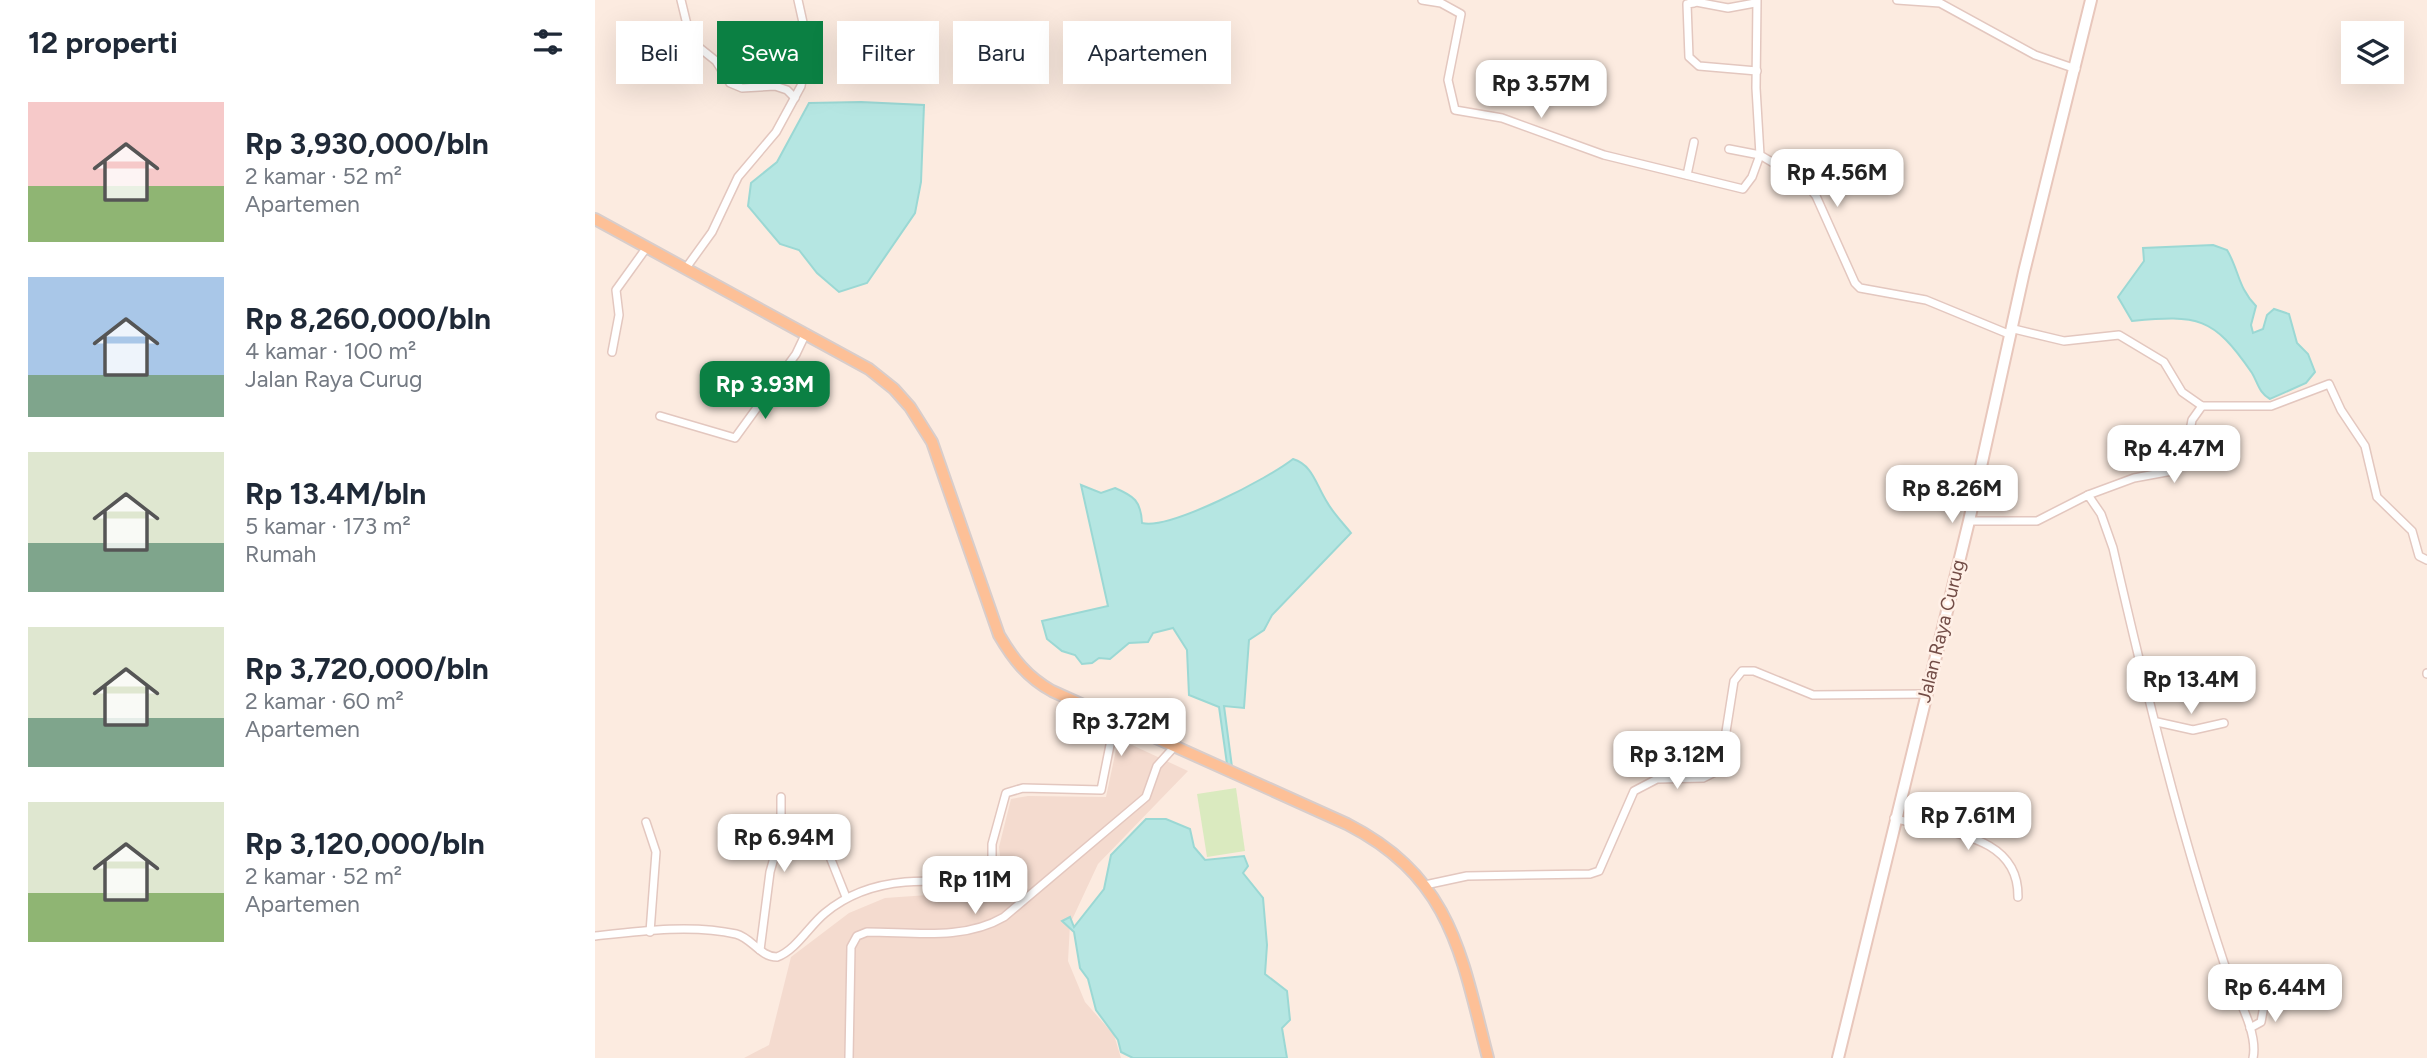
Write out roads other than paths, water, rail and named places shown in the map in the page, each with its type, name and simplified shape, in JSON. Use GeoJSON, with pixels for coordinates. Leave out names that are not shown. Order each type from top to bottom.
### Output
{"type":"FeatureCollection","features":[{"type":"Feature","properties":{"kind":"main road"},"geometry":{"type":"LineString","coordinates":[[595,219],[882,378],[923,426],[936,452],[990,611],[1014,660],[1041,685],[1360,831],[1391,850],[1425,885],[1454,933],[1488,1058]]}},
{"type":"Feature","properties":{"kind":"street"},"geometry":{"type":"LineString","coordinates":[[681,0],[691,41],[716,61],[730,83],[742,88],[775,86],[787,90],[795,98]]}},
{"type":"Feature","properties":{"kind":"street"},"geometry":{"type":"LineString","coordinates":[[686,268],[712,232],[738,177],[776,132],[795,98],[808,57],[807,33],[798,0]]}},
{"type":"Feature","properties":{"kind":"street"},"geometry":{"type":"LineString","coordinates":[[1422,0],[1448,5],[1461,14],[1448,80],[1455,110],[1502,118],[1604,155],[1743,189],[1752,177],[1760,155],[1756,1],[1740,8],[1692,1],[1687,4],[1689,57],[1693,62],[1699,66],[1757,71]]}},
{"type":"Feature","properties":{"kind":"street"},"geometry":{"type":"LineString","coordinates":[[1897,0],[1940,3],[2035,55],[2076,69]]}},
{"type":"Feature","properties":{"kind":"street","name":"Jalan Raya Curug"},"geometry":{"type":"LineString","coordinates":[[1838,1058],[1894,818],[1969,521],[2013,332],[2024,272],[2091,0]]}},
{"type":"Feature","properties":{"kind":"street"},"geometry":{"type":"LineString","coordinates":[[1687,175],[1694,142]]}},
{"type":"Feature","properties":{"kind":"street"},"geometry":{"type":"LineString","coordinates":[[1729,149],[1760,155],[1804,181],[1816,196],[1847,270],[1860,288],[1926,300],[2013,332],[2064,341],[2119,335],[2164,362],[2182,392],[2202,406],[2271,406],[2329,384],[2341,410],[2365,446],[2377,497],[2412,531],[2419,556],[2427,560]]}},
{"type":"Feature","properties":{"kind":"street"},"geometry":{"type":"LineString","coordinates":[[611,352],[619,315],[616,290],[646,247]]}},
{"type":"Feature","properties":{"kind":"street"},"geometry":{"type":"LineString","coordinates":[[660,416],[735,438],[796,354],[806,334]]}},
{"type":"Feature","properties":{"kind":"street"},"geometry":{"type":"LineString","coordinates":[[1969,521],[2037,521],[2122,481],[2172,471],[2184,463],[2192,420],[2202,406]]}},
{"type":"Feature","properties":{"kind":"street"},"geometry":{"type":"LineString","coordinates":[[2088,495],[2101,514],[2113,548],[2175,800],[2223,959],[2250,1028],[2255,1046],[2253,1058]]}},
{"type":"Feature","properties":{"kind":"street"},"geometry":{"type":"LineString","coordinates":[[1425,885],[1467,876],[1590,874],[1599,871],[1634,791],[1657,779],[1703,778],[1715,772],[1722,757],[1734,681],[1742,671],[1754,671],[1813,695],[1925,694]]}},
{"type":"Feature","properties":{"kind":"street"},"geometry":{"type":"LineString","coordinates":[[595,936],[697,930],[733,934],[745,938],[771,957],[781,956],[816,921],[846,897],[880,886],[917,881],[992,887],[992,844],[1006,793],[1023,788],[1101,790],[1115,720]]}},
{"type":"Feature","properties":{"kind":"street"},"geometry":{"type":"LineString","coordinates":[[2157,722],[2193,730],[2224,723]]}},
{"type":"Feature","properties":{"kind":"street"},"geometry":{"type":"LineString","coordinates":[[849,1058],[851,947],[857,936],[867,932],[966,933],[985,929],[1004,917],[1146,797],[1157,766],[1175,746]]}},
{"type":"Feature","properties":{"kind":"street"},"geometry":{"type":"LineString","coordinates":[[760,950],[770,872],[781,833],[781,797]]}},
{"type":"Feature","properties":{"kind":"street"},"geometry":{"type":"LineString","coordinates":[[1894,818],[1995,847],[2013,868],[2018,882],[2018,897]]}},
{"type":"Feature","properties":{"kind":"street"},"geometry":{"type":"LineString","coordinates":[[646,822],[656,852],[650,932]]}},
{"type":"Feature","properties":{"kind":"street"},"geometry":{"type":"LineString","coordinates":[[828,852],[846,897]]}},
{"type":"Feature","properties":{"kind":"street"},"geometry":{"type":"LineString","coordinates":[[2250,1028],[2261,1022],[2266,995]]}},
{"type":"Feature","properties":{"kind":"water"},"geometry":{"type":"Polygon","coordinates":[[[809,103],[924,105],[921,182],[915,213],[867,283],[839,292],[817,273],[799,250],[780,244],[748,206],[751,183],[777,162],[809,103]]]}},
{"type":"Feature","properties":{"kind":"water"},"geometry":{"type":"Polygon","coordinates":[[[2213,245],[2227,250],[2242,286],[2256,306],[2251,325],[2253,333],[2263,329],[2267,315],[2274,309],[2289,314],[2297,343],[2308,354],[2315,372],[2306,383],[2270,399],[2261,391],[2252,373],[2226,340],[2202,323],[2173,319],[2132,321],[2118,297],[2144,261],[2143,248],[2213,245]]]}},
{"type":"Feature","properties":{"kind":"water"},"geometry":{"type":"Polygon","coordinates":[[[1293,459],[1310,471],[1329,506],[1351,533],[1272,615],[1264,630],[1249,640],[1244,708],[1224,706],[1232,767],[1227,764],[1219,707],[1189,695],[1187,650],[1173,628],[1153,633],[1148,642],[1129,643],[1110,659],[1099,658],[1092,663],[1082,664],[1075,655],[1062,651],[1047,639],[1042,621],[1108,606],[1081,485],[1101,493],[1115,488],[1122,491],[1138,504],[1142,523],[1156,523],[1174,519],[1219,501],[1293,459]]]}},
{"type":"Feature","properties":{"kind":"water"},"geometry":{"type":"Polygon","coordinates":[[[1146,819],[1166,819],[1190,829],[1194,847],[1205,860],[1244,856],[1248,866],[1243,873],[1263,898],[1267,945],[1265,974],[1287,991],[1290,1020],[1282,1028],[1287,1058],[1133,1058],[1121,1052],[1118,1040],[1096,1010],[1088,979],[1080,968],[1074,932],[1062,921],[1070,917],[1074,927],[1104,889],[1111,855],[1146,819]]]}}]}
